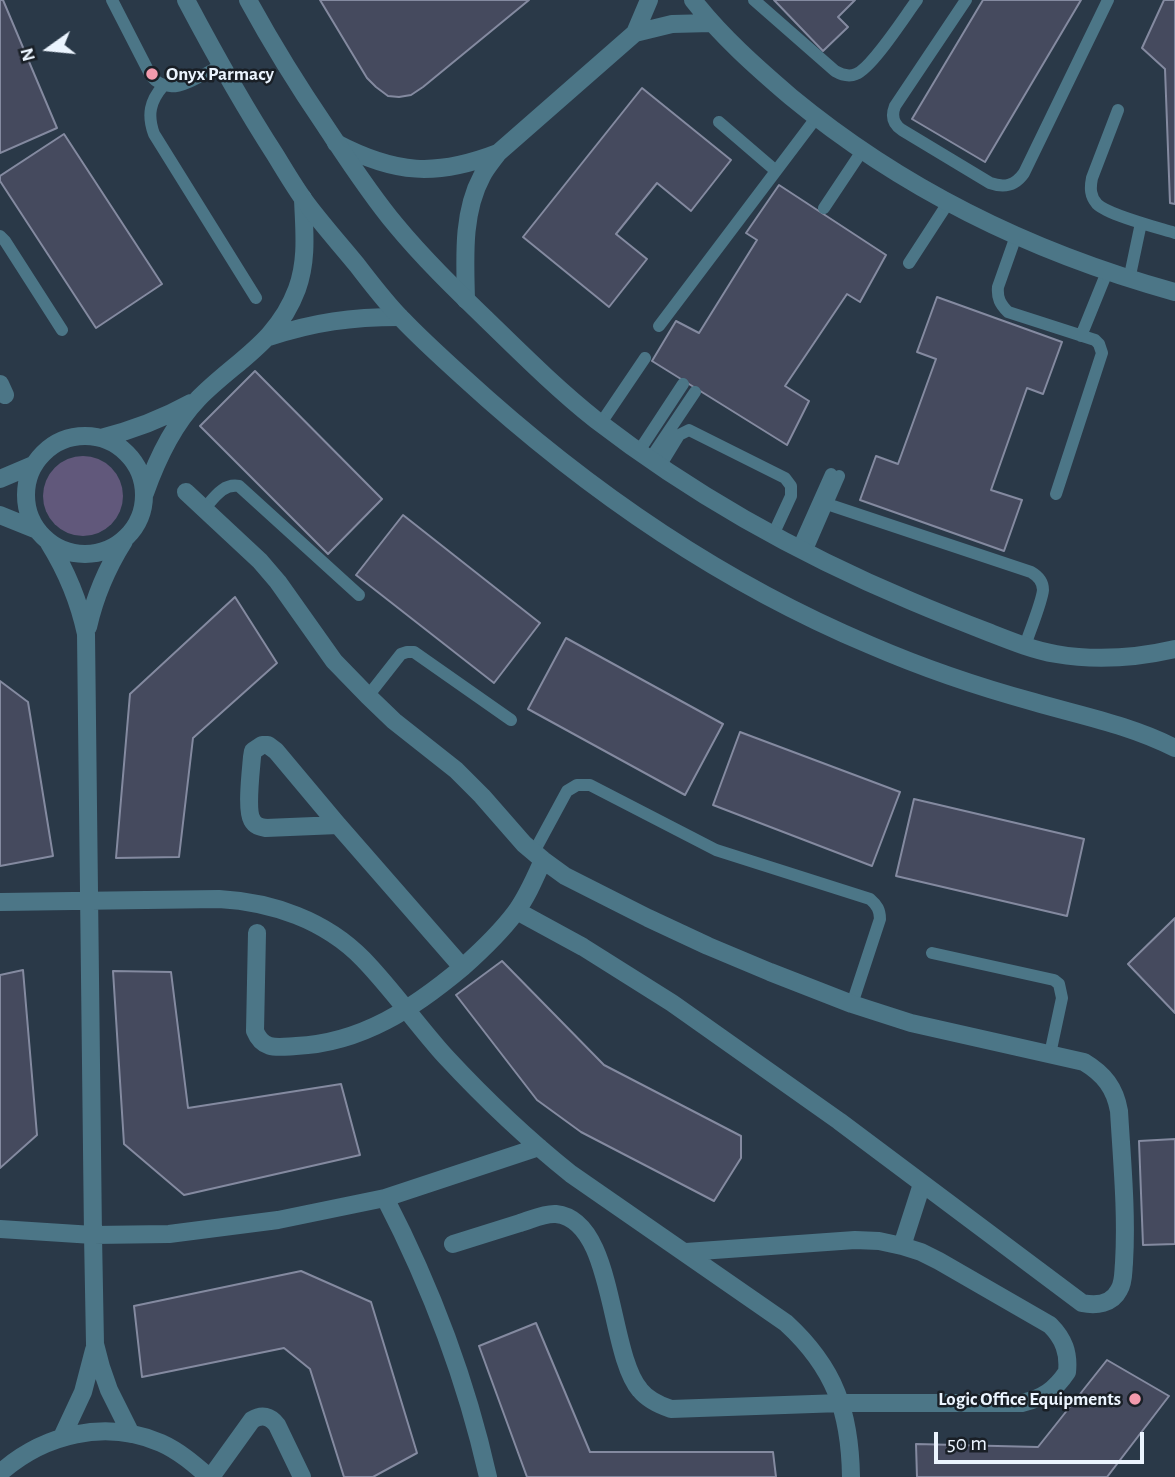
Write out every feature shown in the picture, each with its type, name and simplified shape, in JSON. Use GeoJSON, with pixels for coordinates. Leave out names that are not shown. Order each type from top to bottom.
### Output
{"type":"FeatureCollection","features":[{"type":"Feature","properties":{"kind":"street"},"geometry":{"type":"LineString","coordinates":[[186,0],[261,133],[303,198],[400,317],[511,420],[584,478],[650,526],[708,563],[766,597],[840,632],[982,687],[1130,729],[1175,748]]}},
{"type":"Feature","properties":{"kind":"street"},"geometry":{"type":"LineString","coordinates":[[248,0],[336,143],[395,224],[466,300],[517,349],[598,420],[650,459],[729,510],[802,550],[889,592],[1025,646],[1057,654],[1104,658],[1148,655],[1175,649]]}},
{"type":"Feature","properties":{"kind":"street"},"geometry":{"type":"LineString","coordinates":[[466,300],[466,237],[469,213],[483,174],[498,153],[635,33],[649,0]]}},
{"type":"Feature","properties":{"kind":"street"},"geometry":{"type":"LineString","coordinates":[[693,0],[711,23],[762,72],[817,118],[862,150],[948,203],[1062,256],[1129,280],[1175,292]]}},
{"type":"Feature","properties":{"kind":"street"},"geometry":{"type":"LineString","coordinates":[[635,33],[672,24],[711,23]]}},
{"type":"Feature","properties":{"kind":"street"},"geometry":{"type":"LineString","coordinates":[[336,143],[380,163],[428,170],[475,162],[498,153]]}},
{"type":"Feature","properties":{"kind":"street"},"geometry":{"type":"LineString","coordinates":[[86,634],[101,583],[112,560],[136,525],[153,470],[180,422],[197,400],[269,337],[290,305],[298,287],[305,250],[303,198]]}},
{"type":"Feature","properties":{"kind":"street"},"geometry":{"type":"LineString","coordinates":[[269,337],[333,320],[400,317]]}},
{"type":"Feature","properties":{"kind":"street"},"geometry":{"type":"LineString","coordinates":[[102,438],[150,423],[197,400]]}},
{"type":"Feature","properties":{"kind":"street"},"geometry":{"type":"LineString","coordinates":[[131,1434],[108,1390],[95,1343],[86,634],[73,586],[62,564],[29,515],[25,498],[33,465],[45,451],[59,441],[77,436],[102,438],[127,454],[142,480],[144,496]]}},
{"type":"Feature","properties":{"kind":"street"},"geometry":{"type":"LineString","coordinates":[[0,479],[33,465]]}},
{"type":"Feature","properties":{"kind":"street"},"geometry":{"type":"LineString","coordinates":[[186,492],[269,572],[334,661],[368,696],[394,721],[456,770],[524,844],[565,876],[648,918],[758,967],[852,1004],[911,1023],[1084,1062],[1095,1069],[1112,1087],[1120,1120],[1125,1240],[1123,1280],[1119,1290],[1103,1304],[1082,1303],[839,1121],[672,1003],[583,947],[517,911]]}},
{"type":"Feature","properties":{"kind":"street"},"geometry":{"type":"LineString","coordinates":[[0,515],[64,551],[81,555],[97,554],[127,537]]}},
{"type":"Feature","properties":{"kind":"street"},"geometry":{"type":"LineString","coordinates":[[338,825],[266,828],[255,824],[249,812],[253,751],[257,747],[272,747],[462,967]]}},
{"type":"Feature","properties":{"kind":"street"},"geometry":{"type":"LineString","coordinates":[[257,933],[255,1031],[258,1038],[270,1047],[329,1042],[386,1022],[425,997],[462,967],[500,932],[517,911],[531,887],[539,856]]}},
{"type":"Feature","properties":{"kind":"street"},"geometry":{"type":"LineString","coordinates":[[0,902],[245,900],[295,914],[341,940],[361,957],[445,1056],[539,1147],[571,1174],[686,1252],[795,1331],[821,1364],[841,1403],[849,1433],[851,1477]]}},
{"type":"Feature","properties":{"kind":"street"},"geometry":{"type":"LineString","coordinates":[[0,1229],[93,1235],[169,1234],[278,1220],[385,1198],[539,1147]]}},
{"type":"Feature","properties":{"kind":"street"},"geometry":{"type":"LineString","coordinates":[[902,1245],[922,1184]]}},
{"type":"Feature","properties":{"kind":"street"},"geometry":{"type":"LineString","coordinates":[[385,1198],[409,1245],[449,1341],[478,1432],[488,1477]]}},
{"type":"Feature","properties":{"kind":"street"},"geometry":{"type":"LineString","coordinates":[[453,1244],[547,1214],[575,1221],[588,1235],[602,1269],[632,1378],[649,1398],[660,1406],[671,1409],[841,1403],[1022,1403],[1053,1390],[1067,1372],[1067,1351],[1063,1341],[1050,1325],[939,1261],[902,1245],[855,1240],[686,1252]]}},
{"type":"Feature","properties":{"kind":"street"},"geometry":{"type":"LineString","coordinates":[[62,1437],[83,1392],[95,1343]]}},
{"type":"Feature","properties":{"kind":"street"},"geometry":{"type":"LineString","coordinates":[[0,1473],[37,1446],[85,1432],[108,1431],[131,1434],[160,1443],[187,1458],[210,1477],[252,1420],[258,1416],[266,1416],[277,1425],[302,1477]]}},
{"type":"Feature","properties":{"kind":"lane"},"geometry":{"type":"LineString","coordinates":[[112,0],[156,82],[172,88],[180,86],[221,65]]}},
{"type":"Feature","properties":{"kind":"lane"},"geometry":{"type":"LineString","coordinates":[[754,0],[835,71],[850,76],[858,74],[871,62],[917,0]]}},
{"type":"Feature","properties":{"kind":"lane"},"geometry":{"type":"LineString","coordinates":[[966,0],[895,106],[893,117],[902,130],[990,183],[1005,186],[1020,180],[1024,173],[1108,0]]}},
{"type":"Feature","properties":{"kind":"lane"},"geometry":{"type":"LineString","coordinates":[[163,86],[151,103],[150,124],[154,134],[256,298]]}},
{"type":"Feature","properties":{"kind":"lane"},"geometry":{"type":"LineString","coordinates":[[1118,110],[1092,178],[1091,194],[1101,207],[1175,233]]}},
{"type":"Feature","properties":{"kind":"lane"},"geometry":{"type":"LineString","coordinates":[[659,326],[817,118]]}},
{"type":"Feature","properties":{"kind":"lane"},"geometry":{"type":"LineString","coordinates":[[719,122],[776,171]]}},
{"type":"Feature","properties":{"kind":"lane"},"geometry":{"type":"LineString","coordinates":[[824,208],[862,150]]}},
{"type":"Feature","properties":{"kind":"lane"},"geometry":{"type":"LineString","coordinates":[[909,263],[948,203]]}},
{"type":"Feature","properties":{"kind":"lane"},"geometry":{"type":"LineString","coordinates":[[1129,280],[1141,223]]}},
{"type":"Feature","properties":{"kind":"lane"},"geometry":{"type":"LineString","coordinates":[[0,236],[62,330]]}},
{"type":"Feature","properties":{"kind":"lane"},"geometry":{"type":"LineString","coordinates":[[1016,236],[998,287],[1003,307],[1008,312],[1095,340],[1101,348],[1101,358],[1056,494]]}},
{"type":"Feature","properties":{"kind":"lane"},"geometry":{"type":"LineString","coordinates":[[1081,335],[1107,272]]}},
{"type":"Feature","properties":{"kind":"lane"},"geometry":{"type":"LineString","coordinates":[[598,420],[641,356]]}},
{"type":"Feature","properties":{"kind":"lane"},"geometry":{"type":"LineString","coordinates":[[650,459],[683,384]]}},
{"type":"Feature","properties":{"kind":"lane"},"geometry":{"type":"LineString","coordinates":[[650,459],[695,392]]}},
{"type":"Feature","properties":{"kind":"lane"},"geometry":{"type":"LineString","coordinates":[[650,459],[689,430],[785,478],[791,486],[791,496],[773,534]]}},
{"type":"Feature","properties":{"kind":"lane"},"geometry":{"type":"LineString","coordinates":[[835,475],[827,504],[802,550],[835,475]]}},
{"type":"Feature","properties":{"kind":"lane"},"geometry":{"type":"LineString","coordinates":[[204,509],[223,488],[229,485],[239,486],[359,595]]}},
{"type":"Feature","properties":{"kind":"lane"},"geometry":{"type":"LineString","coordinates":[[827,504],[1036,575],[1043,592],[1025,646]]}},
{"type":"Feature","properties":{"kind":"lane"},"geometry":{"type":"LineString","coordinates":[[368,696],[401,654],[414,652],[511,720]]}},
{"type":"Feature","properties":{"kind":"lane"},"geometry":{"type":"LineString","coordinates":[[539,856],[567,791],[583,784],[590,785],[716,849],[870,899],[880,911],[880,919],[852,1004]]}},
{"type":"Feature","properties":{"kind":"lane"},"geometry":{"type":"LineString","coordinates":[[932,953],[1054,980],[1059,984],[1062,998],[1050,1054]]}},
{"type":"Feature","properties":{"kind":"shaded area"},"geometry":{"type":"Polygon","coordinates":[[[75,456],[91,456],[112,467],[123,488],[123,504],[112,525],[91,536],[75,536],[61,530],[49,518],[43,504],[43,488],[49,474],[61,462],[75,456]]]}},
{"type":"Feature","properties":{"kind":"building"},"geometry":{"type":"Polygon","coordinates":[[[0,0],[3,0],[57,128],[0,153],[0,0]]]}},
{"type":"Feature","properties":{"kind":"building"},"geometry":{"type":"Polygon","coordinates":[[[320,0],[529,0],[423,87],[411,95],[399,97],[388,96],[367,78],[320,0]]]}},
{"type":"Feature","properties":{"kind":"building"},"geometry":{"type":"Polygon","coordinates":[[[774,0],[855,0],[838,17],[848,27],[823,51],[774,0]]]}},
{"type":"Feature","properties":{"kind":"building"},"geometry":{"type":"Polygon","coordinates":[[[983,0],[1081,0],[985,162],[912,119],[983,0]]]}},
{"type":"Feature","properties":{"kind":"building"},"geometry":{"type":"Polygon","coordinates":[[[1164,0],[1175,0],[1175,204],[1170,203],[1165,69],[1142,48],[1164,0]]]}},
{"type":"Feature","properties":{"kind":"building"},"geometry":{"type":"Polygon","coordinates":[[[642,88],[731,160],[691,211],[657,183],[616,234],[647,259],[609,307],[523,237],[642,88]]]}},
{"type":"Feature","properties":{"kind":"building"},"geometry":{"type":"Polygon","coordinates":[[[64,134],[162,284],[96,328],[0,181],[0,176],[64,134]]]}},
{"type":"Feature","properties":{"kind":"building"},"geometry":{"type":"Polygon","coordinates":[[[779,185],[886,255],[860,302],[847,294],[785,386],[809,401],[787,445],[652,361],[676,321],[699,333],[757,240],[746,233],[779,185]]]}},
{"type":"Feature","properties":{"kind":"building"},"geometry":{"type":"Polygon","coordinates":[[[937,297],[1062,342],[1043,394],[1027,388],[991,490],[1022,500],[1004,551],[860,500],[876,456],[898,464],[936,359],[917,352],[937,297]]]}},
{"type":"Feature","properties":{"kind":"building"},"geometry":{"type":"Polygon","coordinates":[[[255,371],[382,499],[328,554],[200,426],[255,371]]]}},
{"type":"Feature","properties":{"kind":"building"},"geometry":{"type":"Polygon","coordinates":[[[403,515],[540,623],[494,683],[356,575],[403,515]]]}},
{"type":"Feature","properties":{"kind":"building"},"geometry":{"type":"Polygon","coordinates":[[[235,597],[277,663],[193,738],[179,857],[116,858],[130,694],[235,597]]]}},
{"type":"Feature","properties":{"kind":"building"},"geometry":{"type":"Polygon","coordinates":[[[566,638],[723,724],[685,795],[528,709],[566,638]]]}},
{"type":"Feature","properties":{"kind":"building"},"geometry":{"type":"Polygon","coordinates":[[[0,681],[28,702],[53,856],[0,866],[0,681]]]}},
{"type":"Feature","properties":{"kind":"building"},"geometry":{"type":"Polygon","coordinates":[[[740,732],[900,792],[872,866],[713,805],[740,732]]]}},
{"type":"Feature","properties":{"kind":"building"},"geometry":{"type":"Polygon","coordinates":[[[914,799],[1084,839],[1067,916],[896,876],[914,799]]]}},
{"type":"Feature","properties":{"kind":"building"},"geometry":{"type":"Polygon","coordinates":[[[1175,918],[1175,1013],[1128,964],[1175,918]]]}},
{"type":"Feature","properties":{"kind":"building"},"geometry":{"type":"Polygon","coordinates":[[[502,961],[604,1065],[741,1136],[741,1158],[714,1201],[581,1132],[537,1100],[456,995],[502,961]]]}},
{"type":"Feature","properties":{"kind":"building"},"geometry":{"type":"Polygon","coordinates":[[[23,970],[37,1135],[0,1168],[0,975],[23,970]]]}},
{"type":"Feature","properties":{"kind":"building"},"geometry":{"type":"Polygon","coordinates":[[[113,971],[171,972],[188,1108],[341,1084],[360,1155],[184,1195],[124,1144],[113,971]]]}},
{"type":"Feature","properties":{"kind":"building"},"geometry":{"type":"Polygon","coordinates":[[[1175,1139],[1175,1244],[1143,1245],[1139,1141],[1175,1139]]]}},
{"type":"Feature","properties":{"kind":"building"},"geometry":{"type":"Polygon","coordinates":[[[301,1271],[371,1302],[417,1453],[373,1477],[344,1477],[310,1369],[284,1348],[142,1377],[134,1306],[301,1271]]]}},
{"type":"Feature","properties":{"kind":"building"},"geometry":{"type":"Polygon","coordinates":[[[536,1323],[590,1452],[773,1452],[776,1477],[527,1477],[479,1346],[536,1323]]]}},
{"type":"Feature","properties":{"kind":"building"},"geometry":{"type":"Polygon","coordinates":[[[1107,1360],[1169,1396],[1107,1477],[917,1477],[916,1444],[1038,1447],[1107,1360]]]}},
{"type":"Feature","properties":{"kind":"place","name":"Onyx Parmacy"},"geometry":{"type":"Point","coordinates":[152,74]}},
{"type":"Feature","properties":{"kind":"place","name":"Logic Office Equipments"},"geometry":{"type":"Point","coordinates":[1135,1399]}}]}
